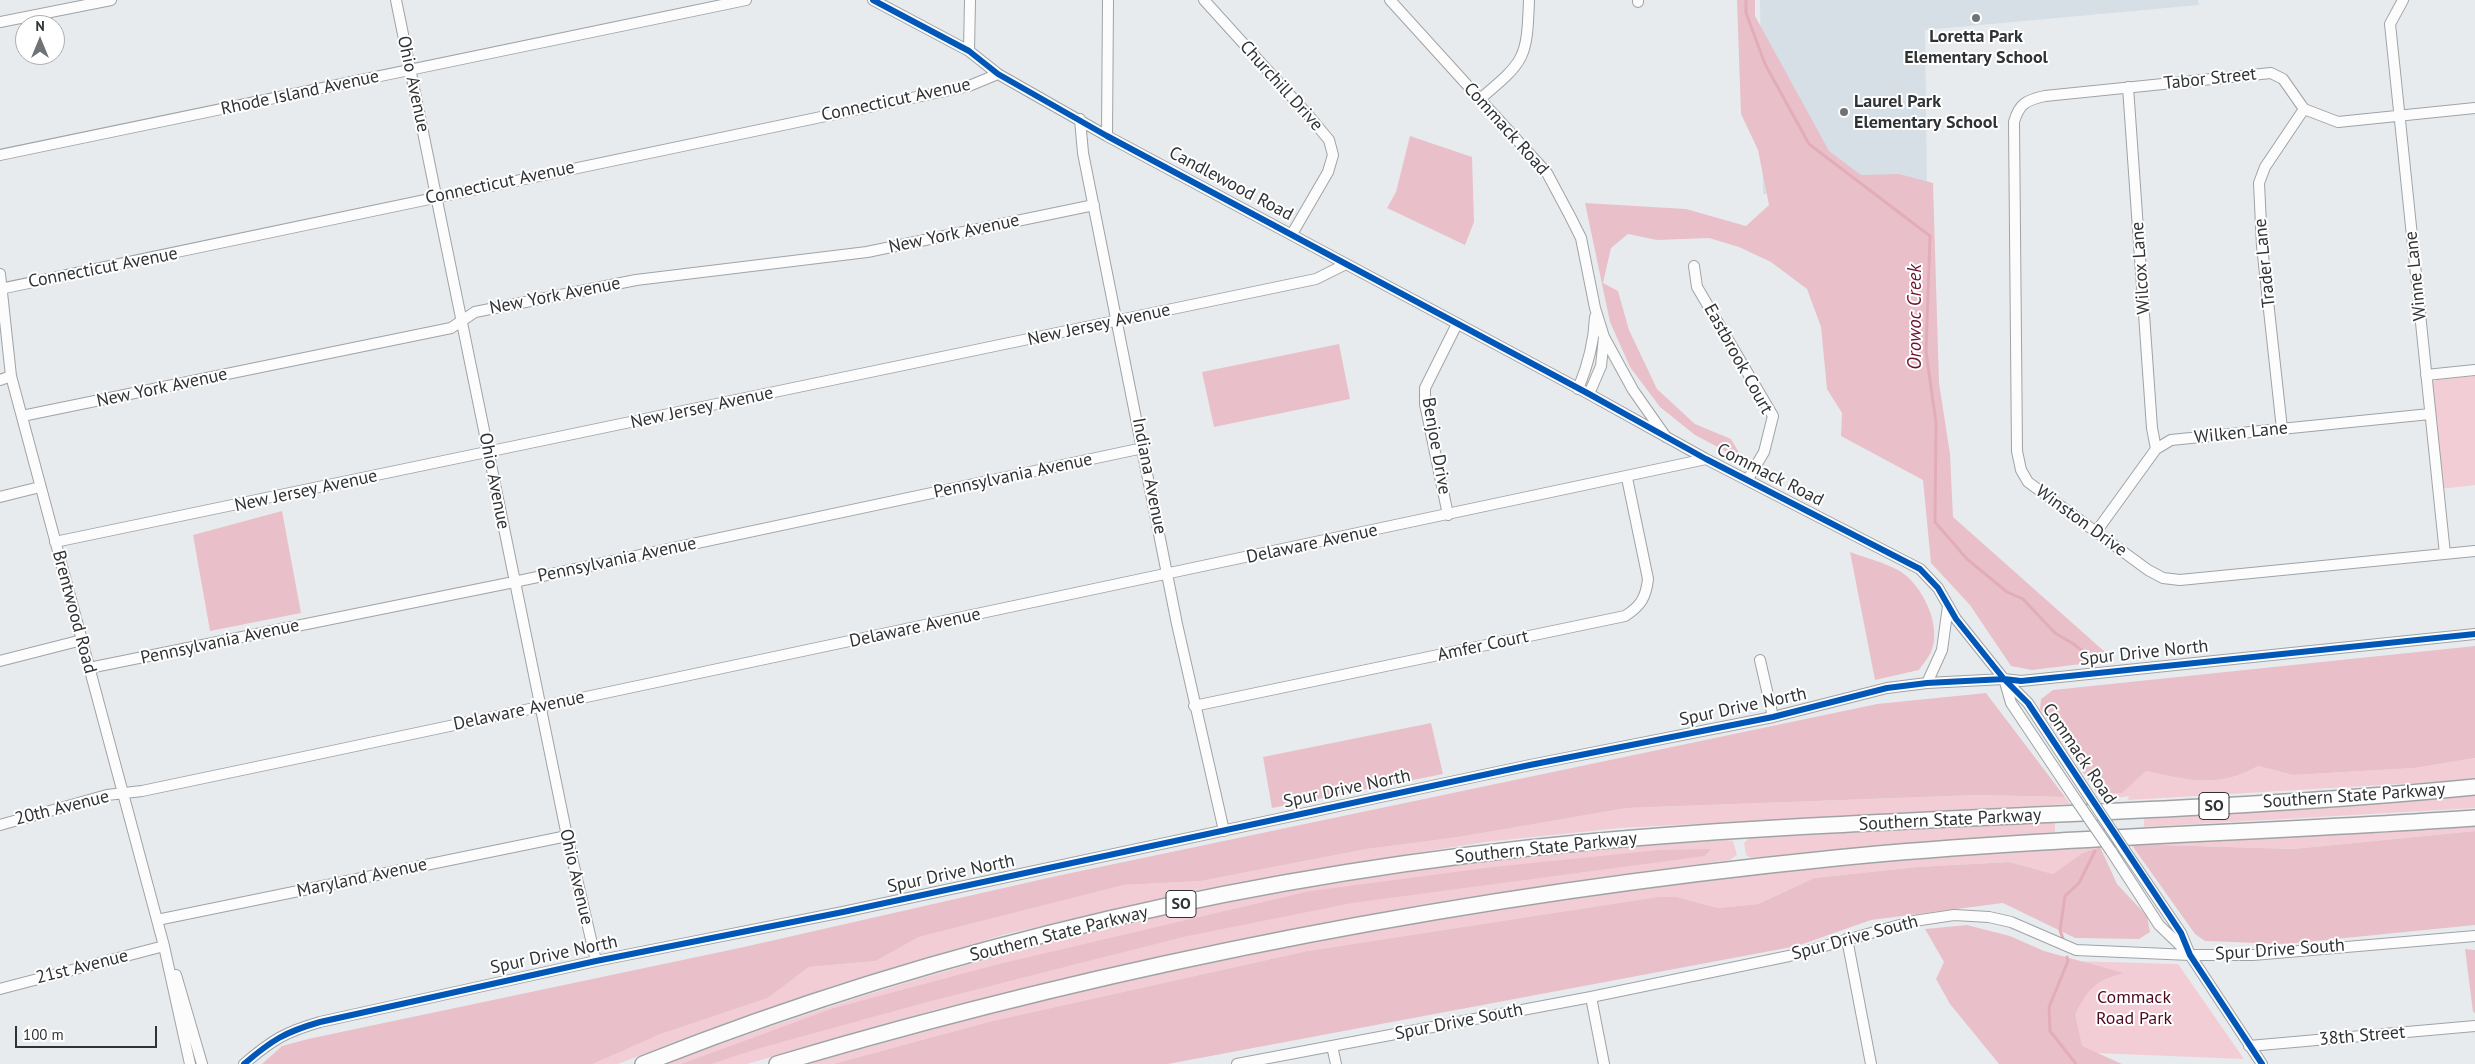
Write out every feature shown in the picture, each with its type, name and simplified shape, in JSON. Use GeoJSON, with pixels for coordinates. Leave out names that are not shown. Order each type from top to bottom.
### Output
{"type":"FeatureCollection","features":[{"type":"Feature","properties":{"kind":"highway","name":"Southern State Parkway"},"geometry":{"type":"LineString","coordinates":[[643,1064],[852,990],[1034,938],[1233,893],[1416,862],[1661,836],[2281,802],[2475,787]]}},
{"type":"Feature","properties":{"kind":"highway","name":"Southern State Parkway"},"geometry":{"type":"LineString","coordinates":[[776,1064],[989,1006],[1177,961],[1382,921],[1536,896],[1742,868],[1944,849],[2475,818]]}},
{"type":"Feature","properties":{"kind":"street"},"geometry":{"type":"LineString","coordinates":[[0,22],[111,0]]}},
{"type":"Feature","properties":{"kind":"street","name":"Ohio Avenue"},"geometry":{"type":"LineString","coordinates":[[396,0],[514,582],[567,836],[596,961]]}},
{"type":"Feature","properties":{"kind":"street","name":"Rhode Island Avenue"},"geometry":{"type":"LineString","coordinates":[[0,156],[746,0]]}},
{"type":"Feature","properties":{"kind":"street","name":"Candlewood Road"},"geometry":{"type":"LineString","coordinates":[[874,0],[969,52],[998,74],[1107,136],[1578,389]]}},
{"type":"Feature","properties":{"kind":"street"},"geometry":{"type":"LineString","coordinates":[[969,52],[970,0]]}},
{"type":"Feature","properties":{"kind":"street"},"geometry":{"type":"LineString","coordinates":[[1107,136],[1108,0]]}},
{"type":"Feature","properties":{"kind":"street","name":"Churchill Drive"},"geometry":{"type":"LineString","coordinates":[[1204,0],[1329,140],[1333,155],[1328,172],[1292,234]]}},
{"type":"Feature","properties":{"kind":"street","name":"Commack Road"},"geometry":{"type":"LineString","coordinates":[[1390,0],[1547,173],[1580,238],[1595,308],[1604,337],[1600,366],[1589,394]]}},
{"type":"Feature","properties":{"kind":"street"},"geometry":{"type":"LineString","coordinates":[[1480,100],[1508,75],[1520,61],[1528,42],[1529,0]]}},
{"type":"Feature","properties":{"kind":"street","name":"Winne Lane"},"geometry":{"type":"LineString","coordinates":[[2403,0],[2390,24],[2445,554]]}},
{"type":"Feature","properties":{"kind":"street","name":"Tabor Street"},"geometry":{"type":"LineString","coordinates":[[2018,108],[2031,99],[2045,96],[2272,73],[2283,79],[2304,109]]}},
{"type":"Feature","properties":{"kind":"street","name":"Connecticut Avenue"},"geometry":{"type":"LineString","coordinates":[[1,289],[969,86],[998,74]]}},
{"type":"Feature","properties":{"kind":"street","name":"Wilcox Lane"},"geometry":{"type":"LineString","coordinates":[[2128,87],[2152,428],[2156,449]]}},
{"type":"Feature","properties":{"kind":"street","name":"Winston Drive"},"geometry":{"type":"LineString","coordinates":[[2018,108],[2014,122],[2017,451],[2021,470],[2028,482],[2148,570],[2163,578],[2180,580],[2475,551]]}},
{"type":"Feature","properties":{"kind":"street"},"geometry":{"type":"LineString","coordinates":[[2304,109],[2338,122],[2475,108]]}},
{"type":"Feature","properties":{"kind":"street","name":"Trader Lane"},"geometry":{"type":"LineString","coordinates":[[2282,429],[2262,246],[2259,183],[2265,167],[2304,109]]}},
{"type":"Feature","properties":{"kind":"street","name":"Indiana Avenue"},"geometry":{"type":"LineString","coordinates":[[1080,119],[1083,154],[1194,706],[1224,831]]}},
{"type":"Feature","properties":{"kind":"street","name":"New York Avenue"},"geometry":{"type":"LineString","coordinates":[[22,416],[451,328],[475,312],[636,280],[867,252],[1094,204]]}},
{"type":"Feature","properties":{"kind":"street","name":"New Jersey Avenue"},"geometry":{"type":"LineString","coordinates":[[56,542],[1316,279],[1346,264]]}},
{"type":"Feature","properties":{"kind":"street","name":"Eastbrook Court"},"geometry":{"type":"LineString","coordinates":[[1694,266],[1698,287],[1773,416],[1764,452],[1748,479]]}},
{"type":"Feature","properties":{"kind":"street","name":"Brentwood Road"},"geometry":{"type":"LineString","coordinates":[[0,274],[11,376],[164,946],[190,1064]]}},
{"type":"Feature","properties":{"kind":"street","name":"Commack Road"},"geometry":{"type":"LineString","coordinates":[[1595,308],[1595,334],[1589,362],[1578,389],[1706,459],[1748,479],[1920,570],[1938,588],[1948,606],[2004,679],[2028,703],[2181,933],[2190,955],[2262,1064]]}},
{"type":"Feature","properties":{"kind":"street","name":"Benjoe Drive"},"geometry":{"type":"LineString","coordinates":[[1448,515],[1426,404],[1425,388],[1457,324]]}},
{"type":"Feature","properties":{"kind":"street"},"geometry":{"type":"LineString","coordinates":[[1604,337],[1633,390],[1667,437]]}},
{"type":"Feature","properties":{"kind":"street"},"geometry":{"type":"LineString","coordinates":[[2426,375],[2475,370]]}},
{"type":"Feature","properties":{"kind":"street"},"geometry":{"type":"LineString","coordinates":[[0,380],[11,376]]}},
{"type":"Feature","properties":{"kind":"street","name":"Wilken Lane"},"geometry":{"type":"LineString","coordinates":[[2156,449],[2170,440],[2430,414]]}},
{"type":"Feature","properties":{"kind":"street","name":"Pennsylvania Avenue"},"geometry":{"type":"LineString","coordinates":[[89,668],[514,582],[1143,448]]}},
{"type":"Feature","properties":{"kind":"street"},"geometry":{"type":"LineString","coordinates":[[2096,532],[2156,449]]}},
{"type":"Feature","properties":{"kind":"street","name":"Delaware Avenue"},"geometry":{"type":"LineString","coordinates":[[124,794],[1627,478],[1706,459]]}},
{"type":"Feature","properties":{"kind":"street","name":"Amfer Court"},"geometry":{"type":"LineString","coordinates":[[1194,706],[1625,616],[1638,608],[1646,595],[1648,579],[1627,478]]}},
{"type":"Feature","properties":{"kind":"street"},"geometry":{"type":"LineString","coordinates":[[0,497],[40,487]]}},
{"type":"Feature","properties":{"kind":"street"},"geometry":{"type":"LineString","coordinates":[[1927,683],[1942,650],[1948,606]]}},
{"type":"Feature","properties":{"kind":"street","name":"Spur Drive North"},"geometry":{"type":"LineString","coordinates":[[244,1064],[273,1040],[293,1029],[596,961],[843,912],[1530,765],[1773,718],[1887,688],[1927,683],[2004,679],[2021,681],[2475,634]]}},
{"type":"Feature","properties":{"kind":"street"},"geometry":{"type":"LineString","coordinates":[[0,661],[82,640]]}},
{"type":"Feature","properties":{"kind":"street"},"geometry":{"type":"LineString","coordinates":[[1760,660],[1773,718]]}},
{"type":"Feature","properties":{"kind":"street","name":"Commack Road"},"geometry":{"type":"LineString","coordinates":[[2004,679],[2010,703],[2159,925],[2190,955]]}},
{"type":"Feature","properties":{"kind":"street","name":"20th Avenue"},"geometry":{"type":"LineString","coordinates":[[0,824],[107,795],[124,794]]}},
{"type":"Feature","properties":{"kind":"street","name":"Maryland Avenue"},"geometry":{"type":"LineString","coordinates":[[157,920],[567,836]]}},
{"type":"Feature","properties":{"kind":"street","name":"Spur Drive South"},"geometry":{"type":"LineString","coordinates":[[1237,1064],[1591,997],[1789,956],[1914,921],[1954,914],[1989,917],[2011,922],[2076,950],[2190,955],[2253,955],[2475,936]]}},
{"type":"Feature","properties":{"kind":"street"},"geometry":{"type":"LineString","coordinates":[[1847,939],[1871,1064]]}},
{"type":"Feature","properties":{"kind":"street","name":"Brentwood Road"},"geometry":{"type":"LineString","coordinates":[[164,946],[178,981],[202,1064]]}},
{"type":"Feature","properties":{"kind":"street","name":"21st Avenue"},"geometry":{"type":"LineString","coordinates":[[0,989],[164,946]]}},
{"type":"Feature","properties":{"kind":"street"},"geometry":{"type":"LineString","coordinates":[[1591,997],[1604,1064]]}},
{"type":"Feature","properties":{"kind":"street","name":"38th Street"},"geometry":{"type":"LineString","coordinates":[[2249,1046],[2475,1026]]}},
{"type":"Feature","properties":{"kind":"street"},"geometry":{"type":"LineString","coordinates":[[1332,1046],[1336,1064]]}},
{"type":"Feature","properties":{"kind":"shaded area"},"geometry":{"type":"Polygon","coordinates":[[[1737,0],[1755,0],[1755,16],[1829,151],[1861,175],[1899,174],[1933,183],[1939,383],[1950,454],[1953,517],[2114,660],[2032,670],[2011,666],[1970,605],[1931,563],[1923,480],[1841,436],[1842,413],[1827,389],[1821,327],[1807,289],[1771,262],[1739,247],[1709,238],[1657,240],[1628,234],[1611,248],[1603,283],[1618,291],[1629,330],[1657,389],[1695,424],[1731,439],[1744,461],[1695,435],[1660,407],[1630,367],[1610,322],[1585,203],[1686,209],[1746,226],[1769,205],[1758,150],[1741,114],[1737,0]]]}},
{"type":"Feature","properties":{"kind":"shaded area","name":"Laurel Park Elementary School"},"geometry":{"type":"Polygon","coordinates":[[[1760,0],[2198,0],[2199,5],[1925,30],[1927,194],[1763,194],[1760,0]]]}},
{"type":"Feature","properties":{"kind":"shaded area"},"geometry":{"type":"Polygon","coordinates":[[[1410,136],[1472,157],[1474,222],[1465,245],[1387,208],[1396,192],[1410,136]]]}},
{"type":"Feature","properties":{"kind":"shaded area"},"geometry":{"type":"Polygon","coordinates":[[[1339,344],[1350,399],[1214,427],[1202,372],[1339,344]]]}},
{"type":"Feature","properties":{"kind":"shaded area"},"geometry":{"type":"Polygon","coordinates":[[[282,511],[301,613],[210,631],[193,535],[282,511]]]}},
{"type":"Feature","properties":{"kind":"shaded area"},"geometry":{"type":"Polygon","coordinates":[[[1850,552],[1898,570],[1907,576],[1922,595],[1932,619],[1934,643],[1930,654],[1919,670],[1875,680],[1850,552]]]}},
{"type":"Feature","properties":{"kind":"shaded area"},"geometry":{"type":"Polygon","coordinates":[[[2475,646],[2475,758],[2415,768],[2293,775],[2258,766],[2230,778],[2216,780],[2189,779],[2146,771],[2122,793],[2097,793],[2040,709],[2041,699],[2053,690],[2475,646]]]}},
{"type":"Feature","properties":{"kind":"shaded area"},"geometry":{"type":"Polygon","coordinates":[[[1986,693],[2065,797],[1978,795],[1627,808],[1459,837],[1367,849],[1201,881],[1124,885],[919,937],[876,961],[809,967],[768,998],[661,1034],[593,1064],[262,1064],[282,1046],[308,1039],[744,947],[1052,877],[1877,704],[1986,693]]]}},
{"type":"Feature","properties":{"kind":"shaded area"},"geometry":{"type":"Polygon","coordinates":[[[1431,723],[1443,774],[1272,808],[1263,757],[1431,723]]]}},
{"type":"Feature","properties":{"kind":"shaded area"},"geometry":{"type":"Polygon","coordinates":[[[2475,831],[2475,925],[2285,944],[2205,941],[2195,934],[2131,844],[2293,849],[2475,831]]]}},
{"type":"Feature","properties":{"kind":"shaded area"},"geometry":{"type":"Polygon","coordinates":[[[2100,847],[2117,884],[2147,916],[2150,932],[2139,939],[2075,938],[2003,903],[1871,920],[1797,946],[1168,1064],[833,1064],[992,1021],[1307,951],[1657,897],[1677,897],[1718,908],[1758,904],[1814,878],[1917,867],[2009,862],[2053,874],[2082,853],[2100,847]]]}},
{"type":"Feature","properties":{"kind":"shaded area"},"geometry":{"type":"Polygon","coordinates":[[[1711,849],[1705,856],[1352,903],[1183,937],[931,1001],[760,1048],[711,1064],[681,1064],[834,1008],[999,964],[1310,891],[1493,867],[1659,850],[1711,849]]]}},
{"type":"Feature","properties":{"kind":"shaded area"},"geometry":{"type":"Polygon","coordinates":[[[1967,925],[2010,936],[2044,951],[2124,973],[2099,982],[2094,986],[2075,1014],[2082,1046],[2122,1064],[1999,1064],[1950,1004],[1936,979],[1944,962],[1925,929],[1967,925]]]}},
{"type":"Feature","properties":{"kind":"shaded area"},"geometry":{"type":"Polygon","coordinates":[[[2465,949],[2475,950],[2475,1013],[2473,1012],[2465,949]]]}},
{"type":"Feature","properties":{"kind":"green space"},"geometry":{"type":"Polygon","coordinates":[[[2475,376],[2475,485],[2440,489],[2430,387],[2432,382],[2437,380],[2475,376]]]}},
{"type":"Feature","properties":{"kind":"green space"},"geometry":{"type":"Polygon","coordinates":[[[2475,758],[2475,778],[2432,782],[2128,800],[2129,796],[2103,800],[2097,793],[2121,793],[2146,771],[2203,781],[2231,778],[2258,766],[2293,775],[2415,768],[2475,758]]]}},
{"type":"Feature","properties":{"kind":"green space"},"geometry":{"type":"Polygon","coordinates":[[[1978,795],[2065,797],[2070,804],[1620,828],[1485,842],[1321,868],[1195,891],[1006,934],[833,986],[698,1033],[618,1064],[593,1064],[661,1034],[768,998],[809,967],[876,961],[919,937],[1124,885],[1201,881],[1367,849],[1459,837],[1627,808],[1978,795]]]}},
{"type":"Feature","properties":{"kind":"green space"},"geometry":{"type":"Polygon","coordinates":[[[2475,795],[2475,808],[2144,827],[2144,817],[2279,810],[2475,795]]]}},
{"type":"Feature","properties":{"kind":"green space"},"geometry":{"type":"Polygon","coordinates":[[[2055,822],[2055,832],[1751,858],[1746,855],[1744,843],[1749,838],[2055,822]]]}},
{"type":"Feature","properties":{"kind":"green space"},"geometry":{"type":"Polygon","coordinates":[[[2475,826],[2475,831],[2293,849],[2131,844],[2475,826]]]}},
{"type":"Feature","properties":{"kind":"green space"},"geometry":{"type":"Polygon","coordinates":[[[1733,841],[1737,855],[1730,860],[1601,877],[1425,904],[1205,946],[934,1010],[747,1064],[667,1064],[767,1028],[969,964],[1071,937],[1174,913],[1382,874],[1517,856],[1733,841]]]}},
{"type":"Feature","properties":{"kind":"green space"},"geometry":{"type":"Polygon","coordinates":[[[2100,847],[2082,853],[2053,874],[2008,862],[1917,867],[1814,878],[1758,904],[1718,908],[1677,897],[1657,897],[1307,951],[992,1021],[833,1064],[808,1064],[1019,1006],[1089,989],[1237,956],[1386,928],[1611,893],[1789,870],[1944,855],[2100,847]]]}},
{"type":"Feature","properties":{"kind":"green space","name":"Commack Road Park"},"geometry":{"type":"Polygon","coordinates":[[[2072,961],[2178,964],[2244,1059],[2070,1052],[2072,961]]]}},
{"type":"Feature","properties":{"kind":"waterway","name":"Orowoc Creek"},"geometry":{"type":"LineString","coordinates":[[1746,0],[1746,13],[1765,64],[1809,144],[1930,236],[1926,351],[1936,423],[1935,522],[1967,559],[2007,592],[2023,599],[2055,633],[2091,657],[2092,665]]}},
{"type":"Feature","properties":{"kind":"waterway","name":"Orowoc Creek"},"geometry":{"type":"LineString","coordinates":[[2063,939],[2060,930],[2065,896],[2079,883],[2095,851]]}},
{"type":"Feature","properties":{"kind":"waterway","name":"Orowoc Creek"},"geometry":{"type":"LineString","coordinates":[[2067,957],[2068,961],[2049,1007],[2050,1031],[2076,1064]]}},
{"type":"Feature","properties":{"kind":"cycle path"},"geometry":{"type":"LineString","coordinates":[[873,0],[969,51],[998,74],[1107,136],[1589,394],[1706,459],[1920,569],[1938,588],[1956,619],[2004,679],[2028,703],[2181,933],[2190,955],[2262,1064]]}},
{"type":"Feature","properties":{"kind":"cycle path"},"geometry":{"type":"LineString","coordinates":[[244,1064],[279,1038],[297,1029],[320,1022],[596,961],[843,912],[1530,765],[1773,717],[1887,688],[1927,683],[2004,679],[2021,681],[2475,634]]}},
{"type":"Feature","properties":{"kind":"place","name":"Loretta Park Elementary School"},"geometry":{"type":"Point","coordinates":[1976,18]}},
{"type":"Feature","properties":{"kind":"place","name":"Laurel Park Elementary School"},"geometry":{"type":"Point","coordinates":[1844,112]}}]}
